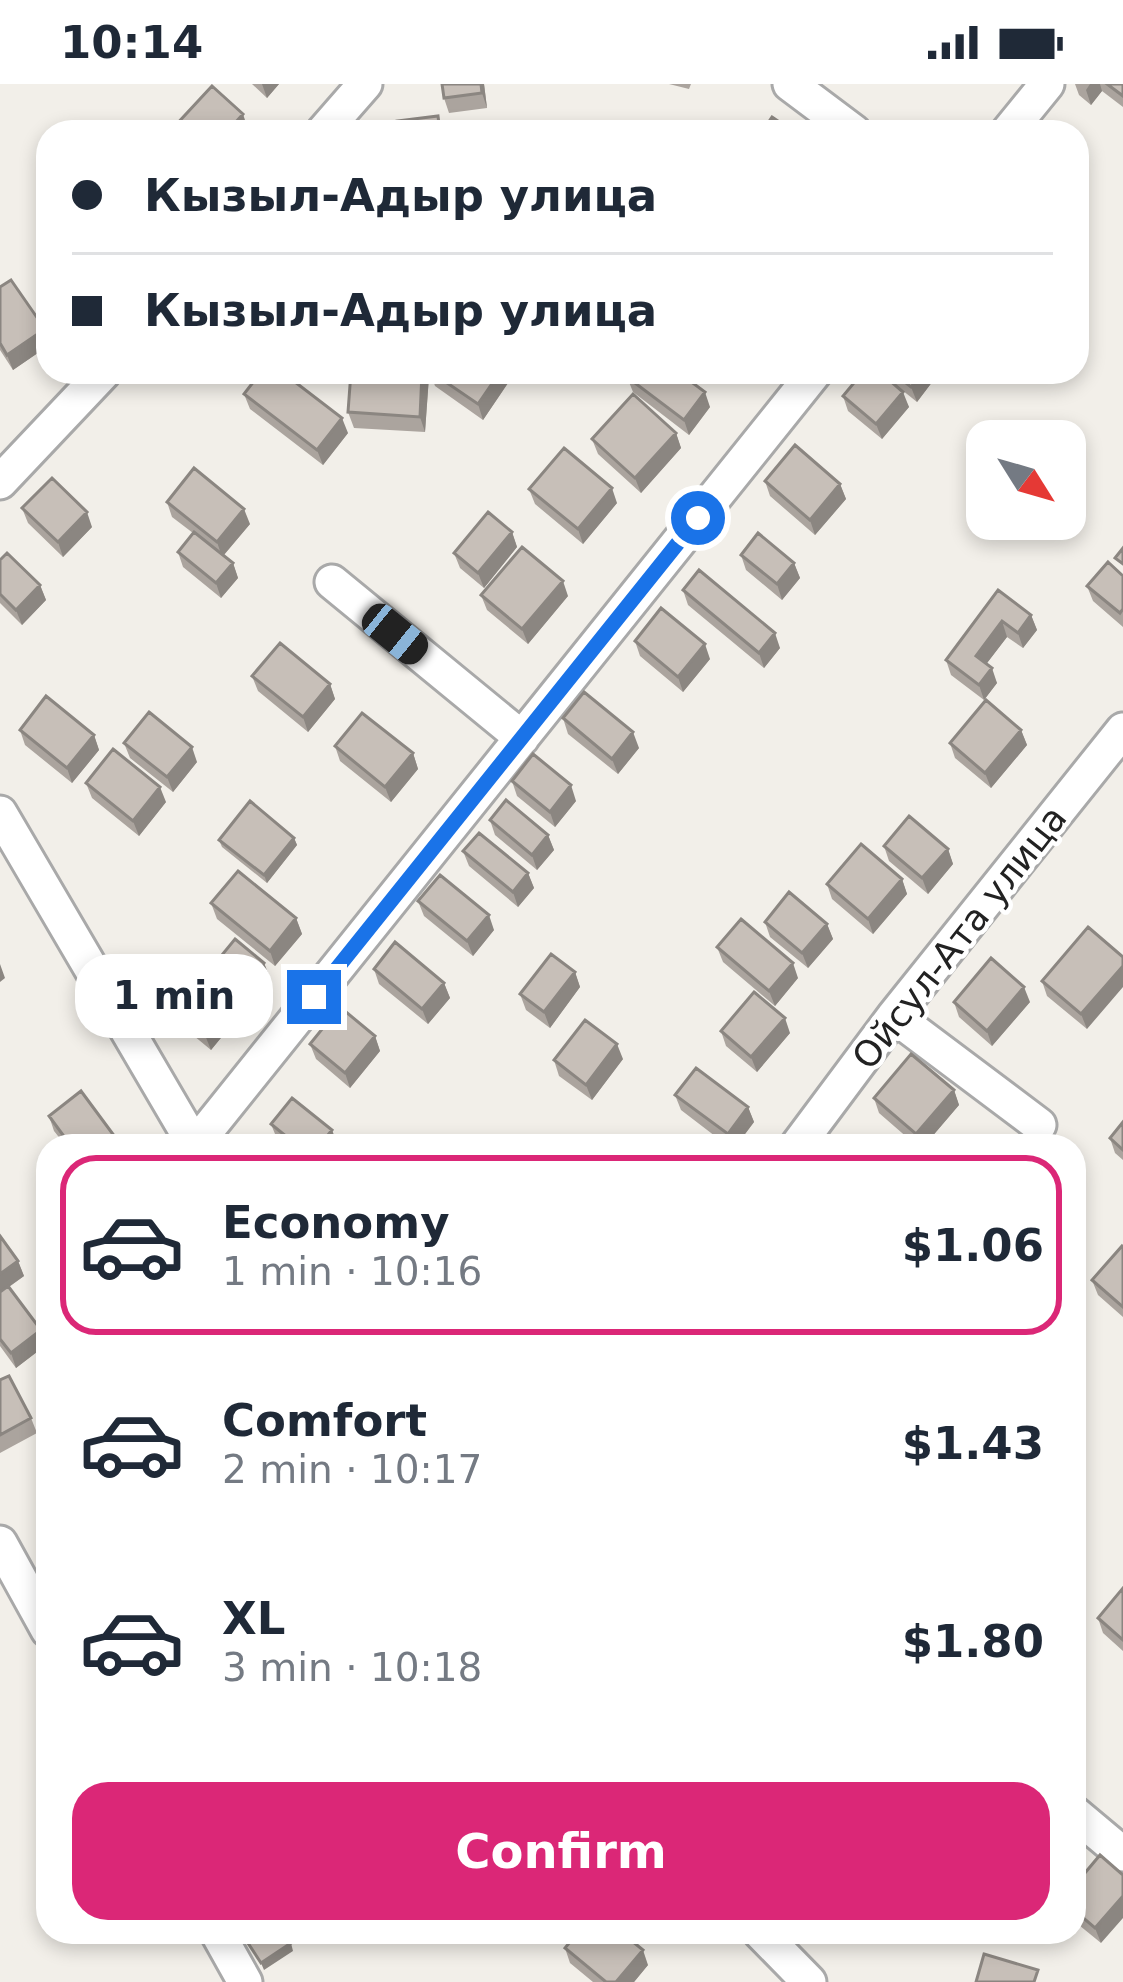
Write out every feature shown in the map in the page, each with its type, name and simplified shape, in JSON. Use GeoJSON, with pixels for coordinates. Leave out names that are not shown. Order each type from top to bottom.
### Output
{"type":"FeatureCollection","features":[{"type":"Feature","properties":{"kind":"street"},"geometry":{"type":"LineString","coordinates":[[333,120],[364,84]]}},
{"type":"Feature","properties":{"kind":"street"},"geometry":{"type":"LineString","coordinates":[[790,84],[838,120]]}},
{"type":"Feature","properties":{"kind":"street"},"geometry":{"type":"LineString","coordinates":[[1017,120],[1047,84]]}},
{"type":"Feature","properties":{"kind":"street"},"geometry":{"type":"LineString","coordinates":[[0,482],[93,384]]}},
{"type":"Feature","properties":{"kind":"street"},"geometry":{"type":"LineString","coordinates":[[205,1134],[804,384]]}},
{"type":"Feature","properties":{"kind":"street"},"geometry":{"type":"LineString","coordinates":[[332,582],[522,738]]}},
{"type":"Feature","properties":{"kind":"street","name":"Ойсул-Ата улица"},"geometry":{"type":"LineString","coordinates":[[806,1134],[1123,730]]}},
{"type":"Feature","properties":{"kind":"street"},"geometry":{"type":"LineString","coordinates":[[0,813],[188,1134]]}},
{"type":"Feature","properties":{"kind":"street"},"geometry":{"type":"LineString","coordinates":[[894,1016],[1039,1125]]}},
{"type":"Feature","properties":{"kind":"street"},"geometry":{"type":"LineString","coordinates":[[0,1543],[36,1608]]}},
{"type":"Feature","properties":{"kind":"street"},"geometry":{"type":"LineString","coordinates":[[1086,1823],[1123,1854]]}},
{"type":"Feature","properties":{"kind":"street"},"geometry":{"type":"LineString","coordinates":[[224,1944],[245,1982]]}},
{"type":"Feature","properties":{"kind":"street"},"geometry":{"type":"LineString","coordinates":[[772,1944],[809,1982]]}},
{"type":"Feature","properties":{"kind":"building"},"geometry":{"type":"Polygon","coordinates":[[[442,84],[481,84],[482,93],[444,98],[442,84]]]}},
{"type":"Feature","properties":{"kind":"building"},"geometry":{"type":"Polygon","coordinates":[[[1107,84],[1123,84],[1123,96],[1107,84]]]}},
{"type":"Feature","properties":{"kind":"building"},"geometry":{"type":"Polygon","coordinates":[[[212,86],[243,114],[238,120],[180,120],[212,86]]]}},
{"type":"Feature","properties":{"kind":"building"},"geometry":{"type":"Polygon","coordinates":[[[11,280],[36,316],[36,335],[7,355],[0,343],[0,287],[11,280]]]}},
{"type":"Feature","properties":{"kind":"building"},"geometry":{"type":"Polygon","coordinates":[[[252,384],[298,384],[342,418],[317,450],[244,394],[252,384]]]}},
{"type":"Feature","properties":{"kind":"building"},"geometry":{"type":"Polygon","coordinates":[[[350,384],[421,384],[420,417],[348,412],[350,384]]]}},
{"type":"Feature","properties":{"kind":"building"},"geometry":{"type":"Polygon","coordinates":[[[449,384],[492,384],[478,404],[449,384]]]}},
{"type":"Feature","properties":{"kind":"building"},"geometry":{"type":"Polygon","coordinates":[[[636,384],[694,384],[705,392],[684,420],[636,384]]]}},
{"type":"Feature","properties":{"kind":"building"},"geometry":{"type":"Polygon","coordinates":[[[853,384],[894,384],[903,392],[876,424],[843,396],[853,384]]]}},
{"type":"Feature","properties":{"kind":"building"},"geometry":{"type":"Polygon","coordinates":[[[633,394],[676,433],[635,478],[592,439],[633,394]]]}},
{"type":"Feature","properties":{"kind":"building"},"geometry":{"type":"Polygon","coordinates":[[[795,445],[840,484],[810,520],[765,481],[795,445]]]}},
{"type":"Feature","properties":{"kind":"building"},"geometry":{"type":"Polygon","coordinates":[[[564,448],[612,488],[578,529],[529,489],[564,448]]]}},
{"type":"Feature","properties":{"kind":"building"},"geometry":{"type":"Polygon","coordinates":[[[194,468],[244,509],[217,542],[167,502],[194,468]]]}},
{"type":"Feature","properties":{"kind":"building"},"geometry":{"type":"Polygon","coordinates":[[[52,478],[87,512],[58,542],[22,508],[52,478]]]}},
{"type":"Feature","properties":{"kind":"building"},"geometry":{"type":"Polygon","coordinates":[[[488,512],[512,532],[478,573],[454,553],[488,512]]]}},
{"type":"Feature","properties":{"kind":"building"},"geometry":{"type":"Polygon","coordinates":[[[194,532],[233,563],[216,583],[178,552],[194,532]]]}},
{"type":"Feature","properties":{"kind":"building"},"geometry":{"type":"Polygon","coordinates":[[[758,533],[794,563],[777,584],[741,555],[758,533]]]}},
{"type":"Feature","properties":{"kind":"building"},"geometry":{"type":"Polygon","coordinates":[[[522,547],[563,581],[522,629],[481,595],[522,547]]]}},
{"type":"Feature","properties":{"kind":"building"},"geometry":{"type":"Polygon","coordinates":[[[7,553],[40,585],[16,610],[0,594],[0,560],[7,553]]]}},
{"type":"Feature","properties":{"kind":"building"},"geometry":{"type":"Polygon","coordinates":[[[1108,562],[1123,576],[1120,613],[1087,586],[1108,562]]]}},
{"type":"Feature","properties":{"kind":"building"},"geometry":{"type":"Polygon","coordinates":[[[699,570],[775,633],[759,653],[683,590],[699,570]]]}},
{"type":"Feature","properties":{"kind":"building"},"geometry":{"type":"Polygon","coordinates":[[[998,590],[1031,615],[1018,633],[1002,621],[976,656],[992,668],[979,685],[946,660],[998,590]]]}},
{"type":"Feature","properties":{"kind":"building"},"geometry":{"type":"Polygon","coordinates":[[[661,608],[705,644],[678,677],[635,641],[661,608]]]}},
{"type":"Feature","properties":{"kind":"building"},"geometry":{"type":"Polygon","coordinates":[[[280,643],[330,684],[303,717],[252,676],[280,643]]]}},
{"type":"Feature","properties":{"kind":"building"},"geometry":{"type":"Polygon","coordinates":[[[584,692],[633,732],[612,759],[563,718],[584,692]]]}},
{"type":"Feature","properties":{"kind":"building"},"geometry":{"type":"Polygon","coordinates":[[[46,696],[94,735],[67,768],[20,730],[46,696]]]}},
{"type":"Feature","properties":{"kind":"building"},"geometry":{"type":"Polygon","coordinates":[[[986,700],[1021,730],[985,773],[950,743],[986,700]]]}},
{"type":"Feature","properties":{"kind":"building"},"geometry":{"type":"Polygon","coordinates":[[[149,712],[192,747],[167,777],[124,743],[149,712]]]}},
{"type":"Feature","properties":{"kind":"building"},"geometry":{"type":"Polygon","coordinates":[[[362,713],[413,753],[385,787],[335,746],[362,713]]]}},
{"type":"Feature","properties":{"kind":"building"},"geometry":{"type":"Polygon","coordinates":[[[113,749],[160,787],[133,821],[86,783],[113,749]]]}},
{"type":"Feature","properties":{"kind":"building"},"geometry":{"type":"Polygon","coordinates":[[[533,754],[571,785],[550,812],[512,781],[533,754]]]}},
{"type":"Feature","properties":{"kind":"building"},"geometry":{"type":"Polygon","coordinates":[[[506,800],[548,835],[532,855],[490,820],[506,800]]]}},
{"type":"Feature","properties":{"kind":"building"},"geometry":{"type":"Polygon","coordinates":[[[250,801],[294,838],[264,875],[219,840],[250,801]]]}},
{"type":"Feature","properties":{"kind":"building"},"geometry":{"type":"Polygon","coordinates":[[[909,816],[948,849],[922,878],[884,846],[909,816]]]}},
{"type":"Feature","properties":{"kind":"building"},"geometry":{"type":"Polygon","coordinates":[[[479,833],[528,873],[513,892],[463,851],[479,833]]]}},
{"type":"Feature","properties":{"kind":"building"},"geometry":{"type":"Polygon","coordinates":[[[861,844],[902,879],[868,919],[827,884],[861,844]]]}},
{"type":"Feature","properties":{"kind":"building"},"geometry":{"type":"Polygon","coordinates":[[[238,871],[296,918],[270,951],[211,903],[238,871]]]}},
{"type":"Feature","properties":{"kind":"building"},"geometry":{"type":"Polygon","coordinates":[[[440,875],[489,915],[467,941],[418,901],[440,875]]]}},
{"type":"Feature","properties":{"kind":"building"},"geometry":{"type":"Polygon","coordinates":[[[789,892],[827,924],[802,953],[765,922],[789,892]]]}},
{"type":"Feature","properties":{"kind":"building"},"geometry":{"type":"Polygon","coordinates":[[[741,919],[793,963],[769,991],[717,947],[741,919]]]}},
{"type":"Feature","properties":{"kind":"building"},"geometry":{"type":"Polygon","coordinates":[[[1088,927],[1123,957],[1123,966],[1081,1014],[1042,981],[1088,927]]]}},
{"type":"Feature","properties":{"kind":"building"},"geometry":{"type":"Polygon","coordinates":[[[235,939],[264,963],[205,1035],[176,1011],[235,939]]]}},
{"type":"Feature","properties":{"kind":"building"},"geometry":{"type":"Polygon","coordinates":[[[395,942],[444,983],[422,1009],[374,969],[395,942]]]}},
{"type":"Feature","properties":{"kind":"building"},"geometry":{"type":"Polygon","coordinates":[[[551,954],[575,972],[544,1012],[520,994],[551,954]]]}},
{"type":"Feature","properties":{"kind":"building"},"geometry":{"type":"Polygon","coordinates":[[[991,958],[1024,987],[987,1031],[954,1002],[991,958]]]}},
{"type":"Feature","properties":{"kind":"building"},"geometry":{"type":"Polygon","coordinates":[[[754,992],[785,1018],[751,1057],[721,1031],[754,992]]]}},
{"type":"Feature","properties":{"kind":"building"},"geometry":{"type":"Polygon","coordinates":[[[340,1007],[375,1036],[345,1073],[310,1044],[340,1007]]]}},
{"type":"Feature","properties":{"kind":"building"},"geometry":{"type":"Polygon","coordinates":[[[585,1020],[617,1044],[586,1085],[554,1060],[585,1020]]]}},
{"type":"Feature","properties":{"kind":"building"},"geometry":{"type":"Polygon","coordinates":[[[911,1054],[954,1090],[916,1134],[874,1098],[911,1054]]]}},
{"type":"Feature","properties":{"kind":"building"},"geometry":{"type":"Polygon","coordinates":[[[696,1068],[748,1107],[728,1134],[675,1095],[696,1068]]]}},
{"type":"Feature","properties":{"kind":"building"},"geometry":{"type":"Polygon","coordinates":[[[81,1091],[113,1134],[62,1134],[49,1116],[81,1091]]]}},
{"type":"Feature","properties":{"kind":"building"},"geometry":{"type":"Polygon","coordinates":[[[292,1098],[332,1130],[329,1134],[283,1134],[271,1124],[292,1098]]]}},
{"type":"Feature","properties":{"kind":"building"},"geometry":{"type":"Polygon","coordinates":[[[1123,1122],[1123,1150],[1110,1138],[1123,1122]]]}},
{"type":"Feature","properties":{"kind":"building"},"geometry":{"type":"Polygon","coordinates":[[[0,1236],[18,1261],[0,1274],[0,1236]]]}},
{"type":"Feature","properties":{"kind":"building"},"geometry":{"type":"Polygon","coordinates":[[[1123,1247],[1123,1307],[1092,1280],[1123,1247]]]}},
{"type":"Feature","properties":{"kind":"building"},"geometry":{"type":"Polygon","coordinates":[[[8,1286],[36,1323],[36,1334],[11,1353],[0,1339],[0,1292],[8,1286]]]}},
{"type":"Feature","properties":{"kind":"building"},"geometry":{"type":"Polygon","coordinates":[[[9,1376],[31,1418],[0,1435],[0,1380],[9,1376]]]}},
{"type":"Feature","properties":{"kind":"building"},"geometry":{"type":"Polygon","coordinates":[[[1123,1588],[1123,1640],[1098,1618],[1123,1588]]]}},
{"type":"Feature","properties":{"kind":"building"},"geometry":{"type":"Polygon","coordinates":[[[1100,1855],[1123,1875],[1123,1896],[1095,1928],[1086,1920],[1086,1872],[1100,1855]]]}},
{"type":"Feature","properties":{"kind":"building"},"geometry":{"type":"Polygon","coordinates":[[[249,1944],[290,1944],[261,1963],[249,1944]]]}},
{"type":"Feature","properties":{"kind":"building"},"geometry":{"type":"Polygon","coordinates":[[[568,1944],[636,1944],[643,1950],[616,1982],[606,1982],[565,1948],[568,1944]]]}},
{"type":"Feature","properties":{"kind":"building"},"geometry":{"type":"Polygon","coordinates":[[[984,1954],[1038,1970],[1034,1982],[976,1982],[984,1954]]]}},
{"type":"Feature","properties":{"kind":"route"},"geometry":{"type":"LineString","coordinates":[[314,997],[698,518]]}}]}
